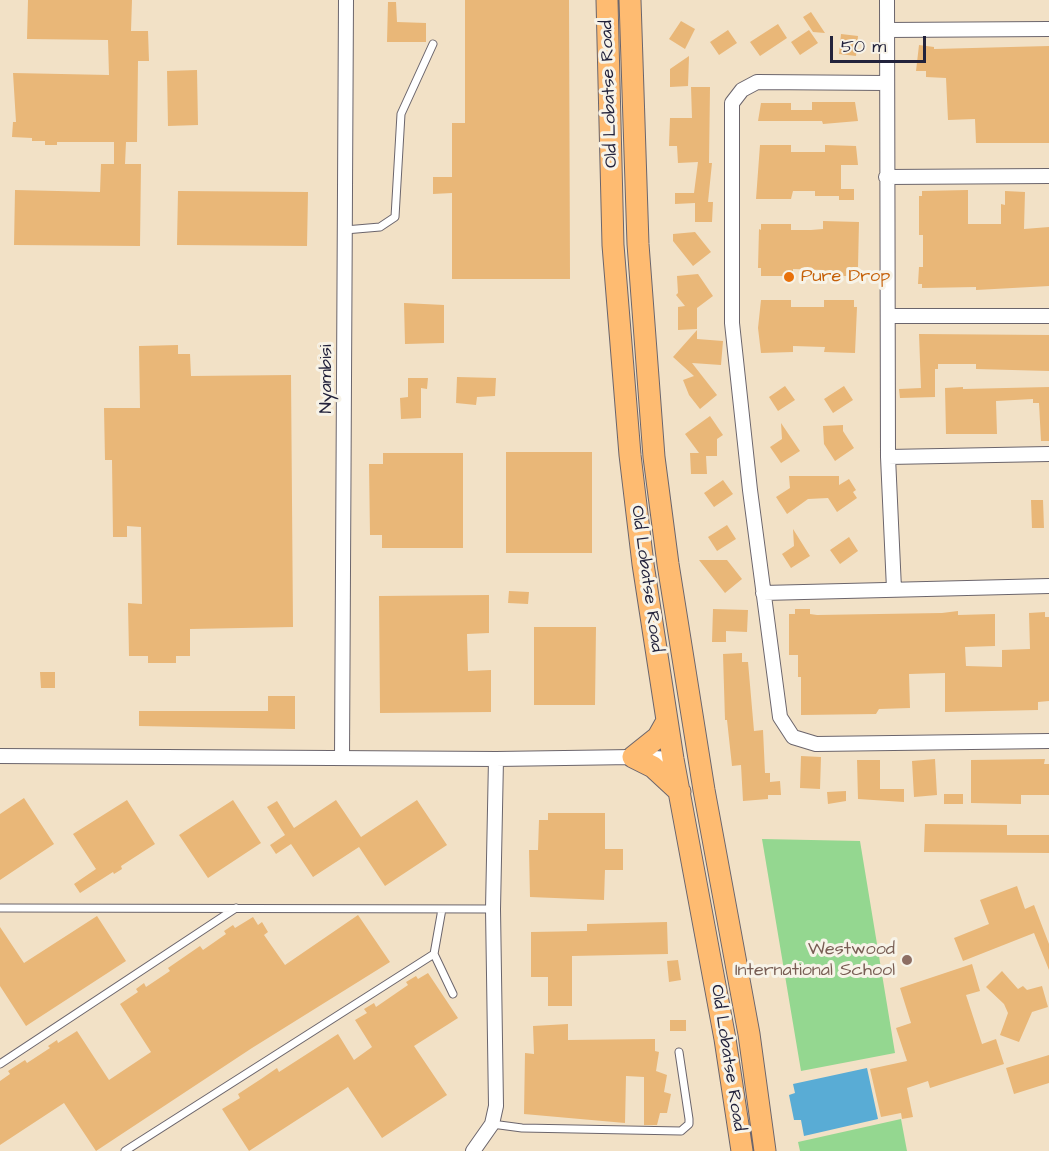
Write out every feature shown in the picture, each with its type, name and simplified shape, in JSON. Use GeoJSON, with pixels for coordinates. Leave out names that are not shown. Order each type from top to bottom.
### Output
{"type":"FeatureCollection","features":[{"type":"Feature","properties":{"kind":"main road","name":"Old Lobatse Road"},"geometry":{"type":"LineString","coordinates":[[607,0],[614,245],[630,455],[643,564],[673,759],[725,1039],[742,1151]]}},
{"type":"Feature","properties":{"kind":"main road","name":"Old Lobatse Road"},"geometry":{"type":"LineString","coordinates":[[630,0],[638,244],[654,457],[668,564],[704,790],[749,1034],[765,1151]]}},
{"type":"Feature","properties":{"kind":"main road"},"geometry":{"type":"LineString","coordinates":[[667,721],[658,737],[633,757],[653,767],[680,792]]}},
{"type":"Feature","properties":{"kind":"main road"},"geometry":{"type":"LineString","coordinates":[[697,738],[673,759],[704,790]]}},
{"type":"Feature","properties":{"kind":"street","name":"Nyambisi"},"geometry":{"type":"LineString","coordinates":[[342,758],[346,0]]}},
{"type":"Feature","properties":{"kind":"street"},"geometry":{"type":"LineString","coordinates":[[887,0],[886,177],[890,316],[888,456],[894,589]]}},
{"type":"Feature","properties":{"kind":"street"},"geometry":{"type":"LineString","coordinates":[[887,30],[1049,30]]}},
{"type":"Feature","properties":{"kind":"street"},"geometry":{"type":"LineString","coordinates":[[886,83],[757,82],[742,90],[732,103],[732,323],[763,593],[780,717],[793,737],[816,744],[1049,741]]}},
{"type":"Feature","properties":{"kind":"street"},"geometry":{"type":"LineString","coordinates":[[886,177],[1049,176]]}},
{"type":"Feature","properties":{"kind":"street"},"geometry":{"type":"LineString","coordinates":[[890,316],[1049,315]]}},
{"type":"Feature","properties":{"kind":"street"},"geometry":{"type":"LineString","coordinates":[[888,456],[1049,454]]}},
{"type":"Feature","properties":{"kind":"street"},"geometry":{"type":"LineString","coordinates":[[763,593],[1049,586]]}},
{"type":"Feature","properties":{"kind":"street"},"geometry":{"type":"LineString","coordinates":[[0,756],[495,759],[633,757],[673,759]]}},
{"type":"Feature","properties":{"kind":"street"},"geometry":{"type":"LineString","coordinates":[[473,1151],[492,1124],[496,1106],[493,909],[495,759]]}},
{"type":"Feature","properties":{"kind":"lane"},"geometry":{"type":"LineString","coordinates":[[345,230],[380,227],[395,217],[401,114],[433,44]]}},
{"type":"Feature","properties":{"kind":"lane"},"geometry":{"type":"LineString","coordinates":[[0,908],[493,909]]}},
{"type":"Feature","properties":{"kind":"lane"},"geometry":{"type":"LineString","coordinates":[[0,1064],[236,908]]}},
{"type":"Feature","properties":{"kind":"lane"},"geometry":{"type":"LineString","coordinates":[[442,909],[434,954],[453,994]]}},
{"type":"Feature","properties":{"kind":"lane"},"geometry":{"type":"LineString","coordinates":[[125,1151],[434,954]]}},
{"type":"Feature","properties":{"kind":"lane"},"geometry":{"type":"LineString","coordinates":[[492,1124],[522,1128],[681,1131],[689,1124],[689,1119],[679,1052]]}},
{"type":"Feature","properties":{"kind":"green space"},"geometry":{"type":"Polygon","coordinates":[[[762,839],[860,841],[895,1053],[801,1071],[762,839]]]}},
{"type":"Feature","properties":{"kind":"green space"},"geometry":{"type":"Polygon","coordinates":[[[901,1119],[907,1151],[800,1151],[798,1142],[901,1119]]]}},
{"type":"Feature","properties":{"kind":"water"},"geometry":{"type":"Polygon","coordinates":[[[867,1068],[878,1119],[804,1136],[801,1120],[794,1120],[789,1095],[795,1093],[793,1084],[867,1068]]]}},
{"type":"Feature","properties":{"kind":"building"},"geometry":{"type":"Polygon","coordinates":[[[28,0],[132,0],[131,31],[148,31],[149,61],[138,61],[137,142],[126,142],[125,164],[141,164],[140,246],[14,245],[15,190],[100,192],[101,164],[114,164],[114,142],[57,142],[57,145],[45,145],[45,141],[12,137],[13,122],[16,122],[13,73],[109,75],[108,40],[27,39],[28,0]]]}},
{"type":"Feature","properties":{"kind":"building"},"geometry":{"type":"Polygon","coordinates":[[[465,0],[569,0],[570,279],[452,279],[452,193],[433,194],[433,177],[452,177],[452,123],[465,123],[465,0]]]}},
{"type":"Feature","properties":{"kind":"building"},"geometry":{"type":"Polygon","coordinates":[[[388,2],[396,2],[397,22],[426,23],[426,42],[387,42],[388,2]]]}},
{"type":"Feature","properties":{"kind":"building"},"geometry":{"type":"Polygon","coordinates":[[[811,12],[825,33],[813,32],[803,17],[811,12]]]}},
{"type":"Feature","properties":{"kind":"building"},"geometry":{"type":"Polygon","coordinates":[[[681,21],[695,29],[685,49],[669,39],[681,21]]]}},
{"type":"Feature","properties":{"kind":"building"},"geometry":{"type":"Polygon","coordinates":[[[778,24],[787,38],[760,56],[750,42],[778,24]]]}},
{"type":"Feature","properties":{"kind":"building"},"geometry":{"type":"Polygon","coordinates":[[[728,30],[737,43],[719,55],[710,42],[728,30]]]}},
{"type":"Feature","properties":{"kind":"building"},"geometry":{"type":"Polygon","coordinates":[[[809,30],[818,43],[800,55],[791,42],[809,30]]]}},
{"type":"Feature","properties":{"kind":"building"},"geometry":{"type":"Polygon","coordinates":[[[841,34],[858,36],[856,56],[839,54],[841,34]]]}},
{"type":"Feature","properties":{"kind":"building"},"geometry":{"type":"Polygon","coordinates":[[[919,45],[934,47],[934,49],[1049,46],[1049,143],[976,143],[975,119],[948,120],[946,78],[926,77],[926,71],[916,71],[919,45]]]}},
{"type":"Feature","properties":{"kind":"building"},"geometry":{"type":"Polygon","coordinates":[[[689,56],[688,86],[670,87],[670,69],[689,56]]]}},
{"type":"Feature","properties":{"kind":"building"},"geometry":{"type":"Polygon","coordinates":[[[197,70],[198,125],[168,126],[167,71],[197,70]]]}},
{"type":"Feature","properties":{"kind":"building"},"geometry":{"type":"Polygon","coordinates":[[[691,87],[710,87],[709,163],[712,163],[708,202],[713,202],[712,222],[695,222],[695,203],[675,204],[675,193],[694,193],[698,162],[678,163],[677,146],[669,146],[670,118],[692,118],[691,87]]]}},
{"type":"Feature","properties":{"kind":"building"},"geometry":{"type":"Polygon","coordinates":[[[812,102],[855,102],[858,121],[823,124],[822,121],[758,121],[761,103],[791,103],[791,110],[812,110],[812,102]]]}},
{"type":"Feature","properties":{"kind":"building"},"geometry":{"type":"Polygon","coordinates":[[[760,145],[791,145],[791,152],[825,152],[825,145],[856,146],[858,165],[841,165],[841,189],[854,189],[854,200],[839,200],[839,196],[815,196],[815,191],[793,191],[791,199],[756,199],[760,145]]]}},
{"type":"Feature","properties":{"kind":"building"},"geometry":{"type":"Polygon","coordinates":[[[968,190],[968,224],[1001,224],[1001,204],[1005,205],[1005,191],[1025,192],[1024,229],[1049,227],[1049,286],[976,290],[976,287],[922,288],[922,284],[918,284],[919,267],[923,267],[923,235],[919,235],[919,196],[922,196],[922,191],[968,190]]]}},
{"type":"Feature","properties":{"kind":"building"},"geometry":{"type":"Polygon","coordinates":[[[178,191],[308,192],[307,246],[177,245],[178,191]]]}},
{"type":"Feature","properties":{"kind":"building"},"geometry":{"type":"Polygon","coordinates":[[[823,221],[859,222],[858,267],[855,267],[855,276],[823,276],[823,270],[793,269],[793,276],[761,276],[761,268],[758,268],[761,224],[791,224],[791,230],[811,230],[823,229],[823,221]]]}},
{"type":"Feature","properties":{"kind":"building"},"geometry":{"type":"Polygon","coordinates":[[[695,232],[711,252],[693,266],[673,241],[673,234],[695,232]]]}},
{"type":"Feature","properties":{"kind":"building"},"geometry":{"type":"Polygon","coordinates":[[[698,274],[713,296],[697,308],[697,329],[678,330],[678,307],[685,306],[676,295],[678,293],[677,276],[698,274]]]}},
{"type":"Feature","properties":{"kind":"building"},"geometry":{"type":"Polygon","coordinates":[[[761,300],[791,300],[791,307],[824,307],[824,300],[854,300],[854,307],[857,307],[855,353],[824,352],[825,347],[793,346],[793,352],[761,353],[758,328],[761,300]]]}},
{"type":"Feature","properties":{"kind":"building"},"geometry":{"type":"Polygon","coordinates":[[[404,303],[444,305],[444,343],[405,344],[404,303]]]}},
{"type":"Feature","properties":{"kind":"building"},"geometry":{"type":"Polygon","coordinates":[[[697,330],[697,339],[723,341],[721,365],[692,363],[717,395],[700,409],[689,395],[683,380],[694,376],[673,357],[697,330]]]}},
{"type":"Feature","properties":{"kind":"building"},"geometry":{"type":"Polygon","coordinates":[[[919,334],[1049,335],[1049,371],[976,369],[976,364],[938,364],[938,369],[935,369],[935,397],[900,398],[899,389],[921,388],[919,334]]]}},
{"type":"Feature","properties":{"kind":"building"},"geometry":{"type":"Polygon","coordinates":[[[178,345],[178,354],[190,354],[191,376],[291,375],[293,627],[190,629],[190,656],[176,656],[176,663],[148,663],[148,656],[129,656],[128,603],[142,604],[141,527],[127,526],[127,537],[113,537],[112,460],[105,460],[104,408],[140,408],[139,346],[178,345]]]}},
{"type":"Feature","properties":{"kind":"building"},"geometry":{"type":"Polygon","coordinates":[[[457,377],[496,378],[495,396],[477,397],[476,405],[456,403],[457,377]]]}},
{"type":"Feature","properties":{"kind":"building"},"geometry":{"type":"Polygon","coordinates":[[[408,378],[428,378],[427,389],[421,388],[421,418],[401,419],[400,398],[408,397],[408,378]]]}},
{"type":"Feature","properties":{"kind":"building"},"geometry":{"type":"Polygon","coordinates":[[[785,386],[795,400],[778,411],[769,397],[785,386]]]}},
{"type":"Feature","properties":{"kind":"building"},"geometry":{"type":"Polygon","coordinates":[[[844,386],[853,400],[833,413],[824,399],[844,386]]]}},
{"type":"Feature","properties":{"kind":"building"},"geometry":{"type":"Polygon","coordinates":[[[963,387],[963,389],[1049,387],[1049,441],[1041,441],[1039,403],[1033,403],[1033,399],[996,401],[997,434],[946,434],[945,388],[963,387]]]}},
{"type":"Feature","properties":{"kind":"building"},"geometry":{"type":"Polygon","coordinates":[[[710,416],[723,435],[717,439],[717,456],[706,456],[707,474],[691,474],[690,453],[699,453],[685,434],[710,416]]]}},
{"type":"Feature","properties":{"kind":"building"},"geometry":{"type":"Polygon","coordinates":[[[781,423],[800,451],[781,463],[770,447],[782,439],[781,423]]]}},
{"type":"Feature","properties":{"kind":"building"},"geometry":{"type":"Polygon","coordinates":[[[843,425],[843,431],[854,448],[835,461],[824,444],[823,426],[843,425]]]}},
{"type":"Feature","properties":{"kind":"building"},"geometry":{"type":"Polygon","coordinates":[[[506,452],[592,452],[592,553],[506,553],[506,452]]]}},
{"type":"Feature","properties":{"kind":"building"},"geometry":{"type":"Polygon","coordinates":[[[383,453],[463,453],[463,548],[382,548],[382,535],[370,535],[369,464],[383,464],[383,453]]]}},
{"type":"Feature","properties":{"kind":"building"},"geometry":{"type":"Polygon","coordinates":[[[789,476],[839,476],[839,485],[849,479],[856,490],[853,492],[857,498],[837,512],[828,498],[808,499],[787,514],[776,497],[790,488],[789,476]]]}},
{"type":"Feature","properties":{"kind":"building"},"geometry":{"type":"Polygon","coordinates":[[[723,480],[733,494],[714,507],[704,493],[723,480]]]}},
{"type":"Feature","properties":{"kind":"building"},"geometry":{"type":"Polygon","coordinates":[[[1031,500],[1043,500],[1044,528],[1032,528],[1031,500]]]}},
{"type":"Feature","properties":{"kind":"building"},"geometry":{"type":"Polygon","coordinates":[[[727,525],[736,539],[717,551],[708,537],[727,525]]]}},
{"type":"Feature","properties":{"kind":"building"},"geometry":{"type":"Polygon","coordinates":[[[793,529],[810,556],[791,568],[782,554],[794,546],[793,529]]]}},
{"type":"Feature","properties":{"kind":"building"},"geometry":{"type":"Polygon","coordinates":[[[849,537],[858,551],[840,564],[830,550],[849,537]]]}},
{"type":"Feature","properties":{"kind":"building"},"geometry":{"type":"Polygon","coordinates":[[[699,560],[727,560],[742,579],[725,593],[699,560]]]}},
{"type":"Feature","properties":{"kind":"building"},"geometry":{"type":"Polygon","coordinates":[[[509,591],[529,592],[528,604],[508,603],[509,591]]]}},
{"type":"Feature","properties":{"kind":"building"},"geometry":{"type":"Polygon","coordinates":[[[489,595],[489,633],[467,634],[468,671],[491,670],[491,712],[380,713],[379,596],[489,595]]]}},
{"type":"Feature","properties":{"kind":"building"},"geometry":{"type":"Polygon","coordinates":[[[713,609],[748,610],[747,632],[726,631],[726,642],[712,642],[713,609]]]}},
{"type":"Feature","properties":{"kind":"building"},"geometry":{"type":"Polygon","coordinates":[[[795,609],[810,609],[810,614],[817,615],[958,611],[958,615],[995,614],[995,646],[965,647],[966,666],[1002,667],[1002,650],[1030,649],[1029,613],[1045,612],[1045,617],[1049,617],[1049,701],[1038,702],[1038,710],[945,712],[945,673],[909,674],[910,708],[879,709],[876,714],[801,715],[801,677],[798,677],[798,655],[789,655],[789,614],[795,614],[795,609]]]}},
{"type":"Feature","properties":{"kind":"building"},"geometry":{"type":"Polygon","coordinates":[[[534,627],[596,627],[595,705],[534,705],[534,627]]]}},
{"type":"Feature","properties":{"kind":"building"},"geometry":{"type":"Polygon","coordinates":[[[742,653],[742,662],[748,662],[754,731],[763,730],[765,773],[770,773],[770,782],[780,781],[781,795],[768,795],[768,799],[743,801],[741,765],[732,766],[727,720],[725,720],[723,654],[742,653]]]}},
{"type":"Feature","properties":{"kind":"building"},"geometry":{"type":"Polygon","coordinates":[[[40,672],[55,672],[55,688],[41,688],[40,672]]]}},
{"type":"Feature","properties":{"kind":"building"},"geometry":{"type":"Polygon","coordinates":[[[268,696],[295,696],[295,729],[139,726],[139,711],[268,711],[268,696]]]}},
{"type":"Feature","properties":{"kind":"building"},"geometry":{"type":"Polygon","coordinates":[[[801,756],[821,757],[820,789],[800,788],[801,756]]]}},
{"type":"Feature","properties":{"kind":"building"},"geometry":{"type":"Polygon","coordinates":[[[935,759],[937,795],[914,797],[912,761],[935,759]]]}},
{"type":"Feature","properties":{"kind":"building"},"geometry":{"type":"Polygon","coordinates":[[[1045,759],[1044,764],[1049,764],[1049,795],[1021,795],[1021,804],[971,803],[971,760],[1045,759]]]}},
{"type":"Feature","properties":{"kind":"building"},"geometry":{"type":"Polygon","coordinates":[[[857,760],[880,760],[880,789],[904,789],[904,802],[858,799],[857,760]]]}},
{"type":"Feature","properties":{"kind":"building"},"geometry":{"type":"Polygon","coordinates":[[[846,791],[846,801],[828,804],[827,792],[846,791]]]}},
{"type":"Feature","properties":{"kind":"building"},"geometry":{"type":"Polygon","coordinates":[[[944,794],[963,794],[963,804],[944,804],[944,794]]]}},
{"type":"Feature","properties":{"kind":"building"},"geometry":{"type":"Polygon","coordinates":[[[24,798],[54,844],[0,880],[0,814],[24,798]]]}},
{"type":"Feature","properties":{"kind":"building"},"geometry":{"type":"Polygon","coordinates":[[[127,800],[155,844],[121,866],[122,869],[114,874],[113,872],[80,893],[74,884],[96,869],[73,834],[127,800]]]}},
{"type":"Feature","properties":{"kind":"building"},"geometry":{"type":"Polygon","coordinates":[[[233,800],[261,843],[208,878],[179,835],[233,800]]]}},
{"type":"Feature","properties":{"kind":"building"},"geometry":{"type":"Polygon","coordinates":[[[336,800],[361,837],[417,800],[447,845],[385,886],[359,847],[313,877],[291,844],[276,854],[270,845],[285,835],[267,807],[277,801],[294,828],[336,800]]]}},
{"type":"Feature","properties":{"kind":"building"},"geometry":{"type":"Polygon","coordinates":[[[548,813],[605,813],[605,849],[623,849],[623,870],[605,870],[604,900],[530,897],[529,850],[538,850],[539,820],[548,820],[548,813]]]}},
{"type":"Feature","properties":{"kind":"building"},"geometry":{"type":"Polygon","coordinates":[[[925,824],[1007,825],[1007,835],[1049,835],[1049,853],[924,852],[925,824]]]}},
{"type":"Feature","properties":{"kind":"building"},"geometry":{"type":"Polygon","coordinates":[[[1017,886],[1025,909],[1034,905],[1049,944],[1049,970],[1034,933],[963,961],[954,938],[989,924],[980,900],[1017,886]]]}},
{"type":"Feature","properties":{"kind":"building"},"geometry":{"type":"Polygon","coordinates":[[[358,915],[390,962],[252,1048],[96,1151],[64,1103],[0,1145],[0,1081],[10,1074],[8,1071],[25,1060],[27,1063],[50,1048],[48,1046],[57,1040],[58,1043],[77,1031],[109,1080],[151,1052],[120,1004],[138,992],[136,989],[144,983],[146,987],[170,971],[168,968],[200,946],[203,950],[226,934],[224,931],[233,925],[235,928],[253,917],[258,925],[262,922],[268,932],[264,935],[285,965],[358,915]]]}},
{"type":"Feature","properties":{"kind":"building"},"geometry":{"type":"Polygon","coordinates":[[[97,916],[126,961],[26,1026],[0,986],[0,927],[24,963],[97,916]]]}},
{"type":"Feature","properties":{"kind":"building"},"geometry":{"type":"Polygon","coordinates":[[[667,922],[668,954],[572,956],[572,1006],[548,1006],[548,977],[531,977],[531,932],[587,931],[587,924],[667,922]]]}},
{"type":"Feature","properties":{"kind":"building"},"geometry":{"type":"Polygon","coordinates":[[[678,960],[681,980],[669,982],[667,961],[678,960]]]}},
{"type":"Feature","properties":{"kind":"building"},"geometry":{"type":"Polygon","coordinates":[[[972,964],[980,991],[966,995],[982,1044],[996,1039],[1004,1064],[930,1088],[928,1081],[907,1088],[913,1117],[902,1119],[901,1113],[881,1117],[870,1069],[907,1061],[896,1028],[911,1023],[900,988],[972,964]]]}},
{"type":"Feature","properties":{"kind":"building"},"geometry":{"type":"Polygon","coordinates":[[[1002,971],[1018,989],[1023,986],[1027,990],[1042,986],[1048,1007],[1032,1012],[1019,1042],[1000,1035],[1008,1013],[1004,1004],[986,987],[1002,971]]]}},
{"type":"Feature","properties":{"kind":"building"},"geometry":{"type":"Polygon","coordinates":[[[428,973],[458,1018],[414,1046],[447,1095],[382,1138],[348,1087],[249,1151],[222,1109],[240,1098],[238,1094],[277,1068],[279,1072],[338,1034],[354,1060],[372,1047],[355,1020],[367,1013],[364,1009],[374,1003],[376,1007],[408,985],[406,982],[428,973]]]}},
{"type":"Feature","properties":{"kind":"building"},"geometry":{"type":"Polygon","coordinates":[[[670,1020],[686,1020],[686,1031],[670,1031],[670,1020]]]}},
{"type":"Feature","properties":{"kind":"building"},"geometry":{"type":"Polygon","coordinates":[[[568,1024],[568,1040],[655,1039],[655,1051],[659,1052],[656,1071],[667,1075],[664,1092],[671,1094],[667,1113],[660,1113],[657,1125],[644,1125],[644,1077],[626,1076],[625,1123],[524,1114],[525,1053],[534,1054],[533,1026],[568,1024]]]}},
{"type":"Feature","properties":{"kind":"building"},"geometry":{"type":"Polygon","coordinates":[[[1049,1055],[1049,1083],[1014,1094],[1006,1068],[1049,1055]]]}},
{"type":"Feature","properties":{"kind":"place","name":"Pure Drop"},"geometry":{"type":"Point","coordinates":[789,277]}},
{"type":"Feature","properties":{"kind":"place","name":"Westwood International School"},"geometry":{"type":"Point","coordinates":[907,960]}}]}
